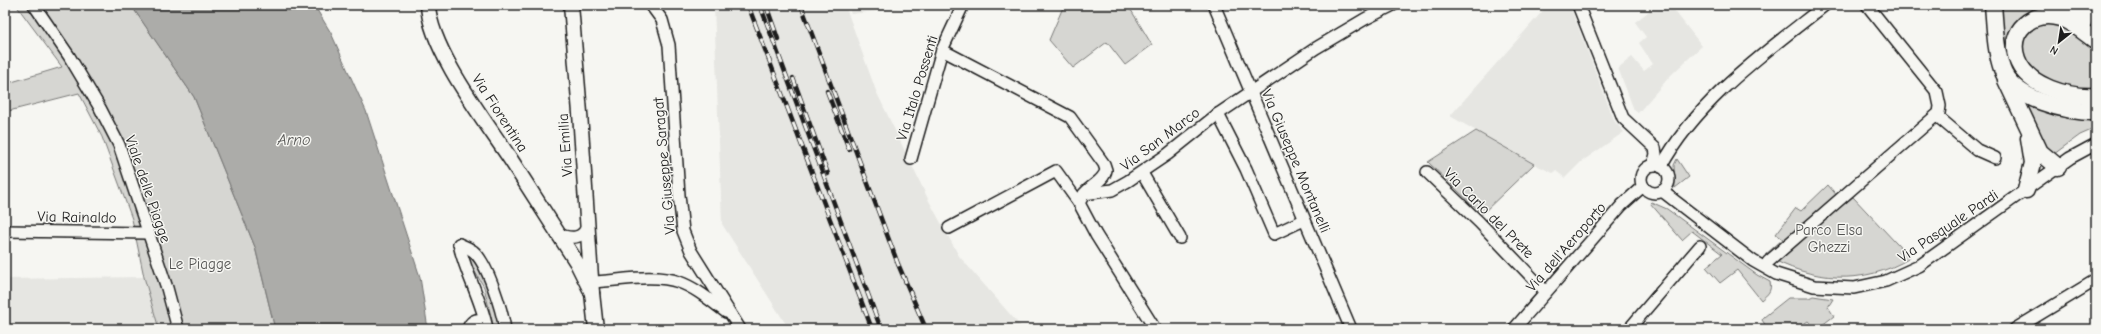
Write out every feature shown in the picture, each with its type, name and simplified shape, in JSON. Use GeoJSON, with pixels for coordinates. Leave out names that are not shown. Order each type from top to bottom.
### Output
{"type":"FeatureCollection","features":[{"type":"Feature","properties":{"kind":"highway"},"geometry":{"type":"LineString","coordinates":[[1993,5],[2002,71],[2025,123],[2040,152],[2058,166]]}},
{"type":"Feature","properties":{"kind":"highway"},"geometry":{"type":"LineString","coordinates":[[2062,5],[2096,30]]}},
{"type":"Feature","properties":{"kind":"highway"},"geometry":{"type":"LineString","coordinates":[[2085,5],[2096,13]]}},
{"type":"Feature","properties":{"kind":"highway"},"geometry":{"type":"LineString","coordinates":[[2096,41],[2065,19],[2048,15],[2029,20],[2021,28],[2015,42],[2018,61],[2024,70],[2035,81],[2063,92],[2096,96]]}},
{"type":"Feature","properties":{"kind":"highway"},"geometry":{"type":"LineString","coordinates":[[2002,71],[2019,88],[2046,104],[2079,112],[2096,112]]}},
{"type":"Feature","properties":{"kind":"highway"},"geometry":{"type":"LineString","coordinates":[[2025,123],[2033,159],[2026,190]]}},
{"type":"Feature","properties":{"kind":"main road","name":"Via Fiorentina"},"geometry":{"type":"LineString","coordinates":[[428,5],[428,14],[433,29],[456,76],[592,288]]}},
{"type":"Feature","properties":{"kind":"main road","name":"Via Emilia"},"geometry":{"type":"LineString","coordinates":[[571,5],[596,329]]}},
{"type":"Feature","properties":{"kind":"street","name":"Viale delle Piagge"},"geometry":{"type":"LineString","coordinates":[[34,5],[69,56],[100,108],[128,169],[167,288],[178,329]]}},
{"type":"Feature","properties":{"kind":"street","name":"Via Giuseppe Saragat"},"geometry":{"type":"LineString","coordinates":[[651,5],[665,27],[669,45],[679,195],[683,231],[691,250],[740,329]]}},
{"type":"Feature","properties":{"kind":"street","name":"Via Italo Possenti"},"geometry":{"type":"LineString","coordinates":[[911,159],[942,50],[964,5]]}},
{"type":"Feature","properties":{"kind":"street","name":"Via Giuseppe Montanelli"},"geometry":{"type":"LineString","coordinates":[[1214,5],[1351,329]]}},
{"type":"Feature","properties":{"kind":"street","name":"Via San Marco"},"geometry":{"type":"LineString","coordinates":[[1082,199],[1112,190],[1142,173],[1218,114],[1250,92],[1365,18],[1394,5]]}},
{"type":"Feature","properties":{"kind":"street"},"geometry":{"type":"LineString","coordinates":[[1578,5],[1623,118],[1655,148],[1657,166]]}},
{"type":"Feature","properties":{"kind":"street"},"geometry":{"type":"LineString","coordinates":[[1657,166],[1722,90],[1825,5]]}},
{"type":"Feature","properties":{"kind":"street"},"geometry":{"type":"LineString","coordinates":[[1768,262],[1937,116],[1940,106],[1937,92],[1867,5]]}},
{"type":"Feature","properties":{"kind":"street"},"geometry":{"type":"LineString","coordinates":[[942,50],[1032,95],[1070,116],[1105,166],[1106,172],[1103,178],[1090,186],[1082,199]]}},
{"type":"Feature","properties":{"kind":"street"},"geometry":{"type":"LineString","coordinates":[[1218,114],[1244,164],[1274,234],[1304,220]]}},
{"type":"Feature","properties":{"kind":"street"},"geometry":{"type":"LineString","coordinates":[[1937,116],[1977,150],[1996,158]]}},
{"type":"Feature","properties":{"kind":"street","name":"Via Pasquale Pardi"},"geometry":{"type":"LineString","coordinates":[[1662,191],[1685,210],[1770,271],[1806,285],[1844,289],[1879,283],[1914,270],[2058,166],[2084,149],[2096,144]]}},
{"type":"Feature","properties":{"kind":"street"},"geometry":{"type":"LineString","coordinates":[[1657,166],[1665,170],[1668,178],[1666,187],[1662,191],[1650,192],[1643,186],[1642,173],[1648,167],[1657,166]]}},
{"type":"Feature","properties":{"kind":"street"},"geometry":{"type":"LineString","coordinates":[[949,228],[1056,171],[1082,199],[1096,235],[1155,329]]}},
{"type":"Feature","properties":{"kind":"street","name":"Via Carlo del Prete"},"geometry":{"type":"LineString","coordinates":[[1427,172],[1479,222],[1546,292]]}},
{"type":"Feature","properties":{"kind":"street"},"geometry":{"type":"LineString","coordinates":[[1142,173],[1180,238]]}},
{"type":"Feature","properties":{"kind":"street","name":"Via dell'Aeroporto"},"geometry":{"type":"LineString","coordinates":[[1514,329],[1622,205],[1643,186]]}},
{"type":"Feature","properties":{"kind":"street"},"geometry":{"type":"LineString","coordinates":[[558,234],[569,238],[577,238],[585,233],[588,225]]}},
{"type":"Feature","properties":{"kind":"street","name":"Via Rainaldo"},"geometry":{"type":"LineString","coordinates":[[5,231],[148,233]]}},
{"type":"Feature","properties":{"kind":"street"},"geometry":{"type":"LineString","coordinates":[[485,324],[481,306],[459,244],[473,251],[482,263],[498,300],[505,329]]}},
{"type":"Feature","properties":{"kind":"street"},"geometry":{"type":"LineString","coordinates":[[1629,329],[1700,246]]}},
{"type":"Feature","properties":{"kind":"street"},"geometry":{"type":"LineString","coordinates":[[592,288],[630,279],[672,280],[697,291],[731,316]]}},
{"type":"Feature","properties":{"kind":"street"},"geometry":{"type":"LineString","coordinates":[[2015,329],[2096,280]]}},
{"type":"Feature","properties":{"kind":"street"},"geometry":{"type":"LineString","coordinates":[[468,329],[474,320],[485,324]]}},
{"type":"Feature","properties":{"kind":"shaded area"},"geometry":{"type":"Polygon","coordinates":[[[714,5],[845,5],[876,91],[928,199],[959,256],[1023,329],[789,329],[722,224],[714,5]]]}},
{"type":"Feature","properties":{"kind":"shaded area"},"geometry":{"type":"Polygon","coordinates":[[[848,5],[927,5],[851,14],[848,5]]]}},
{"type":"Feature","properties":{"kind":"shaded area"},"geometry":{"type":"Polygon","coordinates":[[[1548,5],[1554,5],[1558,8],[1561,5],[1570,6],[1615,122],[1624,132],[1581,162],[1565,178],[1556,171],[1553,173],[1534,164],[1450,116],[1548,5]]]}},
{"type":"Feature","properties":{"kind":"shaded area"},"geometry":{"type":"Polygon","coordinates":[[[1657,5],[1670,5],[1702,46],[1671,75],[1638,113],[1634,110],[1618,68],[1632,57],[1644,71],[1653,64],[1639,43],[1646,37],[1635,22],[1657,5]]]}},
{"type":"Feature","properties":{"kind":"shaded area"},"geometry":{"type":"Polygon","coordinates":[[[144,277],[159,329],[5,329],[5,279],[144,277]]]}},
{"type":"Feature","properties":{"kind":"green space","name":"Le Piagge"},"geometry":{"type":"Polygon","coordinates":[[[16,5],[131,5],[194,97],[255,247],[275,329],[159,329],[144,277],[132,219],[102,137],[79,93],[5,112],[5,84],[62,67],[16,5]]]}},
{"type":"Feature","properties":{"kind":"green space"},"geometry":{"type":"Polygon","coordinates":[[[1064,5],[1128,5],[1152,45],[1125,65],[1107,42],[1073,68],[1049,40],[1064,5]]]}},
{"type":"Feature","properties":{"kind":"green space"},"geometry":{"type":"Polygon","coordinates":[[[1998,5],[2050,5],[2081,36],[2096,47],[2096,128],[2080,135],[2054,154],[2046,151],[2006,61],[1998,5]]]}},
{"type":"Feature","properties":{"kind":"green space"},"geometry":{"type":"Polygon","coordinates":[[[1476,131],[1534,164],[1482,214],[1428,162],[1476,131]]]}},
{"type":"Feature","properties":{"kind":"green space"},"geometry":{"type":"Polygon","coordinates":[[[1677,159],[1689,177],[1675,188],[1674,165],[1677,159]]]}},
{"type":"Feature","properties":{"kind":"green space","name":"Parco Elsa Ghezzi"},"geometry":{"type":"Polygon","coordinates":[[[1828,185],[1844,204],[1853,197],[1910,258],[1892,267],[1874,273],[1838,277],[1801,271],[1765,255],[1783,239],[1776,234],[1796,208],[1801,211],[1828,185]]]}},
{"type":"Feature","properties":{"kind":"green space"},"geometry":{"type":"Polygon","coordinates":[[[1651,202],[1667,209],[1757,275],[1770,282],[1770,290],[1767,294],[1761,300],[1737,270],[1720,283],[1706,267],[1722,254],[1692,231],[1682,240],[1650,203],[1651,202]]]}},
{"type":"Feature","properties":{"kind":"green space"},"geometry":{"type":"Polygon","coordinates":[[[465,255],[472,260],[484,277],[493,300],[501,329],[494,329],[484,287],[465,255]]]}},
{"type":"Feature","properties":{"kind":"green space"},"geometry":{"type":"Polygon","coordinates":[[[1813,296],[1833,299],[1828,307],[1834,316],[1817,329],[1808,321],[1796,329],[1768,329],[1762,320],[1788,298],[1809,298],[1813,296]]]}},
{"type":"Feature","properties":{"kind":"water","name":"Arno"},"geometry":{"type":"Polygon","coordinates":[[[131,5],[314,5],[331,33],[366,111],[420,277],[428,329],[275,329],[255,247],[194,97],[131,5]]]}},
{"type":"Feature","properties":{"kind":"railway"},"geometry":{"type":"LineString","coordinates":[[748,5],[872,329]]}},
{"type":"Feature","properties":{"kind":"railway"},"geometry":{"type":"LineString","coordinates":[[760,5],[881,329]]}},
{"type":"Feature","properties":{"kind":"railway"},"geometry":{"type":"LineString","coordinates":[[766,5],[778,39]]}},
{"type":"Feature","properties":{"kind":"railway"},"geometry":{"type":"LineString","coordinates":[[801,5],[898,264],[926,329]]}},
{"type":"Feature","properties":{"kind":"railway"},"geometry":{"type":"LineString","coordinates":[[793,78],[828,174]]}},
{"type":"Feature","properties":{"kind":"railway"},"geometry":{"type":"LineString","coordinates":[[827,91],[849,149]]}}]}
